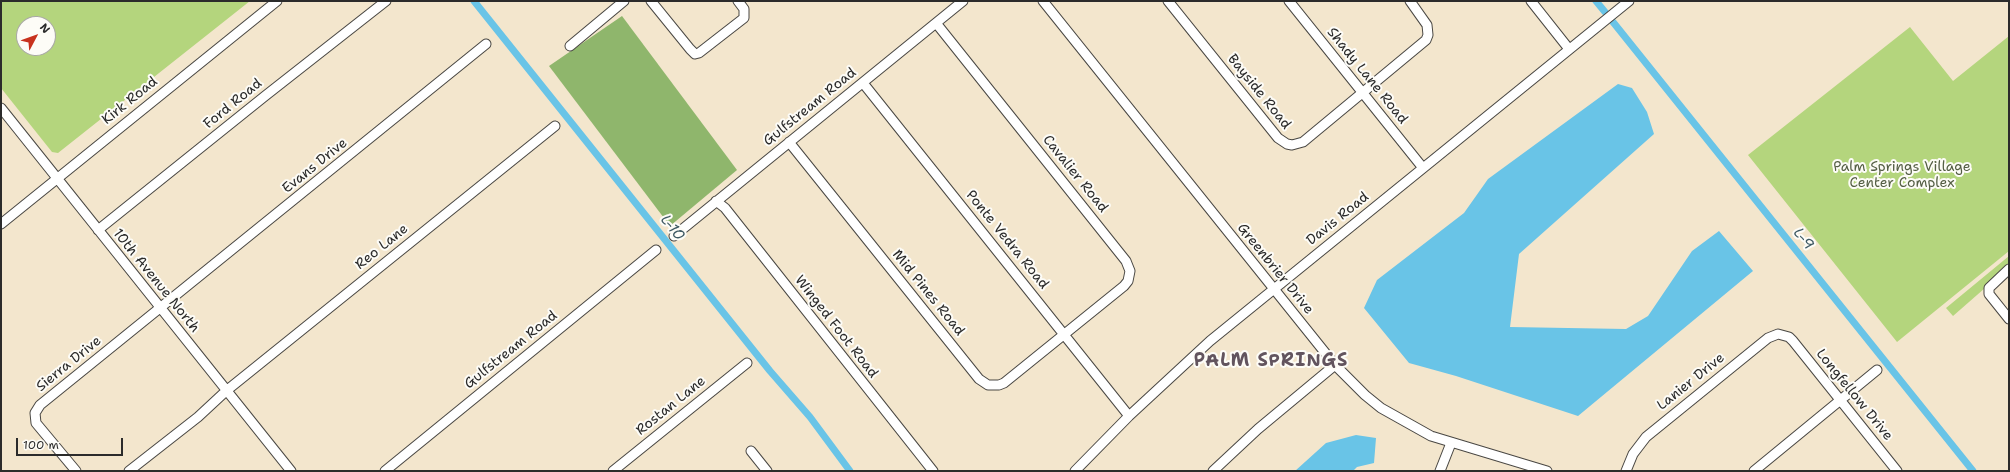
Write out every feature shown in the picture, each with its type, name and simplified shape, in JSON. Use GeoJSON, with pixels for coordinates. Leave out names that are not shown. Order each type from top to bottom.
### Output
{"type":"FeatureCollection","features":[{"type":"Feature","properties":{"kind":"street","name":"Kirk Road"},"geometry":{"type":"LineString","coordinates":[[1,224],[277,1]]}},
{"type":"Feature","properties":{"kind":"street","name":"Ford Road"},"geometry":{"type":"LineString","coordinates":[[98,230],[386,1]]}},
{"type":"Feature","properties":{"kind":"street"},"geometry":{"type":"LineString","coordinates":[[570,46],[624,1]]}},
{"type":"Feature","properties":{"kind":"street"},"geometry":{"type":"LineString","coordinates":[[651,1],[695,54],[699,53],[744,18],[744,9],[738,1]]}},
{"type":"Feature","properties":{"kind":"street","name":"Gulfstream Road"},"geometry":{"type":"LineString","coordinates":[[674,236],[964,1]]}},
{"type":"Feature","properties":{"kind":"street","name":"Greenbrier Drive"},"geometry":{"type":"LineString","coordinates":[[1043,1],[1349,381],[1381,408],[1412,427],[1450,443],[1547,471]]}},
{"type":"Feature","properties":{"kind":"street","name":"Bayside Road"},"geometry":{"type":"LineString","coordinates":[[1168,1],[1278,138],[1287,144],[1298,144],[1302,142],[1426,40],[1429,30],[1428,25],[1410,1]]}},
{"type":"Feature","properties":{"kind":"street","name":"Shady Lane Road"},"geometry":{"type":"LineString","coordinates":[[1289,1],[1423,168]]}},
{"type":"Feature","properties":{"kind":"street"},"geometry":{"type":"LineString","coordinates":[[1530,1],[1569,49]]}},
{"type":"Feature","properties":{"kind":"street","name":"Davis Road"},"geometry":{"type":"LineString","coordinates":[[1075,471],[1129,416],[1210,341],[1273,288],[1629,1]]}},
{"type":"Feature","properties":{"kind":"street","name":"Cavalier Road"},"geometry":{"type":"LineString","coordinates":[[936,23],[1129,266],[1130,276],[1124,286],[1064,334]]}},
{"type":"Feature","properties":{"kind":"street","name":"Evans Drive"},"geometry":{"type":"LineString","coordinates":[[160,308],[486,44]]}},
{"type":"Feature","properties":{"kind":"street","name":"Ponte Vedra Road"},"geometry":{"type":"LineString","coordinates":[[862,83],[1129,416]]}},
{"type":"Feature","properties":{"kind":"street","name":"10th Avenue North"},"geometry":{"type":"LineString","coordinates":[[1,108],[291,471]]}},
{"type":"Feature","properties":{"kind":"street","name":"Reo Lane"},"geometry":{"type":"LineString","coordinates":[[226,391],[555,126]]}},
{"type":"Feature","properties":{"kind":"street","name":"Mid Pines Road"},"geometry":{"type":"LineString","coordinates":[[789,142],[984,383],[994,386],[1004,383],[1064,334]]}},
{"type":"Feature","properties":{"kind":"street","name":"Winged Foot Road"},"geometry":{"type":"LineString","coordinates":[[716,201],[725,208],[933,471]]}},
{"type":"Feature","properties":{"kind":"street","name":"Gulfstream Road"},"geometry":{"type":"LineString","coordinates":[[384,471],[656,250]]}},
{"type":"Feature","properties":{"kind":"street"},"geometry":{"type":"LineString","coordinates":[[2009,269],[1993,282],[1989,288],[1989,294],[2009,319]]}},
{"type":"Feature","properties":{"kind":"street","name":"Sierra Drive"},"geometry":{"type":"LineString","coordinates":[[76,471],[36,423],[35,413],[37,409],[160,308]]}},
{"type":"Feature","properties":{"kind":"street","name":"Lanier Drive"},"geometry":{"type":"LineString","coordinates":[[1626,471],[1633,454],[1646,437],[1768,338],[1778,334],[1789,337]]}},
{"type":"Feature","properties":{"kind":"street","name":"Longfellow Drive"},"geometry":{"type":"LineString","coordinates":[[1789,337],[1897,471]]}},
{"type":"Feature","properties":{"kind":"street","name":"Rostan Lane"},"geometry":{"type":"LineString","coordinates":[[613,471],[747,363]]}},
{"type":"Feature","properties":{"kind":"street"},"geometry":{"type":"LineString","coordinates":[[1212,471],[1258,429],[1335,365]]}},
{"type":"Feature","properties":{"kind":"street"},"geometry":{"type":"LineString","coordinates":[[1754,471],[1877,370]]}},
{"type":"Feature","properties":{"kind":"street"},"geometry":{"type":"LineString","coordinates":[[129,471],[198,417],[226,391]]}},
{"type":"Feature","properties":{"kind":"street"},"geometry":{"type":"LineString","coordinates":[[1440,471],[1450,443]]}},
{"type":"Feature","properties":{"kind":"street"},"geometry":{"type":"LineString","coordinates":[[750,451],[766,471]]}},
{"type":"Feature","properties":{"kind":"green space"},"geometry":{"type":"Polygon","coordinates":[[[1,1],[250,1],[58,153],[52,152],[1,88],[1,1]]]}},
{"type":"Feature","properties":{"kind":"green space"},"geometry":{"type":"Polygon","coordinates":[[[622,16],[737,170],[670,226],[549,66],[622,16]]]}},
{"type":"Feature","properties":{"kind":"green space","name":"Palm Springs Village Center Complex"},"geometry":{"type":"Polygon","coordinates":[[[1910,27],[1953,81],[2009,36],[2009,251],[1897,342],[1748,155],[1910,27]]]}},
{"type":"Feature","properties":{"kind":"green space"},"geometry":{"type":"Polygon","coordinates":[[[2009,256],[2009,267],[1953,316],[1946,308],[2009,256]]]}},
{"type":"Feature","properties":{"kind":"water"},"geometry":{"type":"Polygon","coordinates":[[[1618,84],[1632,88],[1647,112],[1654,134],[1519,254],[1510,327],[1626,329],[1648,316],[1692,251],[1719,231],[1753,271],[1578,416],[1456,376],[1409,363],[1364,308],[1377,280],[1464,213],[1488,179],[1618,84]]]}},
{"type":"Feature","properties":{"kind":"water"},"geometry":{"type":"Polygon","coordinates":[[[1356,435],[1376,438],[1374,463],[1357,467],[1353,471],[1295,471],[1326,443],[1356,435]]]}},
{"type":"Feature","properties":{"kind":"waterway","name":"L-10"},"geometry":{"type":"LineString","coordinates":[[474,1],[770,371],[810,417],[850,471]]}},
{"type":"Feature","properties":{"kind":"waterway","name":"L-9"},"geometry":{"type":"LineString","coordinates":[[1596,1],[1605,12]]}},
{"type":"Feature","properties":{"kind":"waterway","name":"L-9"},"geometry":{"type":"LineString","coordinates":[[1613,22],[1973,471]]}},
{"type":"Feature","properties":{"kind":"district","name":"PALM SPRINGS"},"geometry":{"type":"Point","coordinates":[1271,361]}}]}
